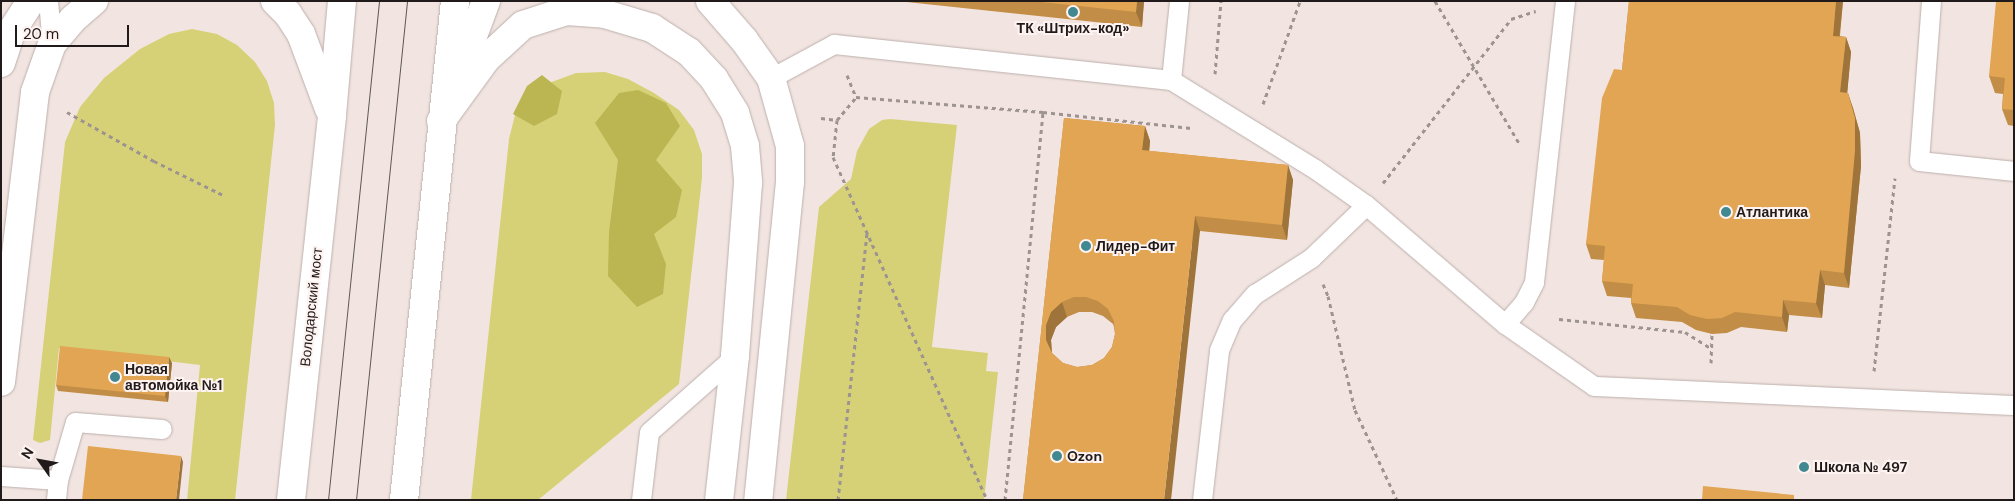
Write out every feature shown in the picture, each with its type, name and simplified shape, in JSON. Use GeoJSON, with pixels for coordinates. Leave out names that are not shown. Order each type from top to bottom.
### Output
{"type":"FeatureCollection","features":[{"type":"Feature","properties":{"kind":"main road"},"geometry":{"type":"LineString","coordinates":[[1,63],[6,27],[31,1]]}},
{"type":"Feature","properties":{"kind":"main road"},"geometry":{"type":"LineString","coordinates":[[1,382],[34,92],[52,44],[73,19],[94,1]]}},
{"type":"Feature","properties":{"kind":"main road"},"geometry":{"type":"LineString","coordinates":[[275,1],[288,14],[301,34],[332,115]]}},
{"type":"Feature","properties":{"kind":"main road","name":"Володарский мост"},"geometry":{"type":"LineString","coordinates":[[291,500],[332,115],[342,1]]}},
{"type":"Feature","properties":{"kind":"main road"},"geometry":{"type":"LineString","coordinates":[[404,500],[441,121],[455,1]]}},
{"type":"Feature","properties":{"kind":"main road"},"geometry":{"type":"LineString","coordinates":[[441,121],[486,1]]}},
{"type":"Feature","properties":{"kind":"main road"},"geometry":{"type":"LineString","coordinates":[[710,1],[744,40],[771,78],[790,146],[790,182],[758,500]]}},
{"type":"Feature","properties":{"kind":"main road"},"geometry":{"type":"LineString","coordinates":[[441,121],[486,59],[523,25],[566,11],[604,14],[652,28],[689,52],[714,79],[735,113],[745,146],[748,183],[735,356],[719,500]]}},
{"type":"Feature","properties":{"kind":"lane"},"geometry":{"type":"LineString","coordinates":[[48,1],[52,44]]}},
{"type":"Feature","properties":{"kind":"lane"},"geometry":{"type":"LineString","coordinates":[[1171,80],[1179,1]]}},
{"type":"Feature","properties":{"kind":"lane"},"geometry":{"type":"LineString","coordinates":[[1931,1],[1919,161],[2014,171]]}},
{"type":"Feature","properties":{"kind":"lane"},"geometry":{"type":"LineString","coordinates":[[1505,324],[1524,302],[1534,282],[1565,2]]}},
{"type":"Feature","properties":{"kind":"lane"},"geometry":{"type":"LineString","coordinates":[[771,78],[834,44],[1171,80],[1366,204],[1505,324],[1594,386],[2014,405]]}},
{"type":"Feature","properties":{"kind":"lane"},"geometry":{"type":"LineString","coordinates":[[1202,500],[1220,350],[1232,320],[1255,294],[1311,258],[1366,204]]}},
{"type":"Feature","properties":{"kind":"lane"},"geometry":{"type":"LineString","coordinates":[[641,500],[649,432],[735,356]]}},
{"type":"Feature","properties":{"kind":"lane"},"geometry":{"type":"LineString","coordinates":[[56,500],[58,480],[74,422],[162,429]]}},
{"type":"Feature","properties":{"kind":"lane"},"geometry":{"type":"LineString","coordinates":[[1,476],[58,480]]}},
{"type":"Feature","properties":{"kind":"path"},"geometry":{"type":"LineString","coordinates":[[987,500],[833,157],[838,120],[856,98],[1043,112],[1194,128],[1212,105],[1221,1]]}},
{"type":"Feature","properties":{"kind":"path"},"geometry":{"type":"LineString","coordinates":[[1250,129],[1264,102],[1300,1]]}},
{"type":"Feature","properties":{"kind":"path"},"geometry":{"type":"LineString","coordinates":[[1435,1],[1524,150]]}},
{"type":"Feature","properties":{"kind":"path"},"geometry":{"type":"LineString","coordinates":[[1366,204],[1511,19],[1565,2]]}},
{"type":"Feature","properties":{"kind":"path"},"geometry":{"type":"LineString","coordinates":[[67,112],[154,161],[224,196]]}},
{"type":"Feature","properties":{"kind":"path"},"geometry":{"type":"LineString","coordinates":[[1005,500],[1043,112]]}},
{"type":"Feature","properties":{"kind":"path"},"geometry":{"type":"LineString","coordinates":[[821,118],[838,120]]}},
{"type":"Feature","properties":{"kind":"path"},"geometry":{"type":"LineString","coordinates":[[1871,399],[1895,176],[1919,161]]}},
{"type":"Feature","properties":{"kind":"path"},"geometry":{"type":"LineString","coordinates":[[838,500],[867,234]]}},
{"type":"Feature","properties":{"kind":"path"},"geometry":{"type":"LineString","coordinates":[[1311,258],[1328,296],[1355,410],[1397,500]]}},
{"type":"Feature","properties":{"kind":"path"},"geometry":{"type":"LineString","coordinates":[[1559,319],[1685,332],[1711,348]]}},
{"type":"Feature","properties":{"kind":"shaded area"},"geometry":{"type":"Polygon","coordinates":[[[192,29],[217,34],[237,45],[255,62],[267,81],[274,103],[275,125],[235,500],[187,500],[200,365],[59,348],[50,440],[40,443],[33,440],[65,142],[80,107],[104,78],[140,49],[169,34],[192,29]]]}},
{"type":"Feature","properties":{"kind":"shaded area"},"geometry":{"type":"Polygon","coordinates":[[[605,72],[628,79],[654,93],[679,110],[694,130],[702,154],[702,178],[679,384],[538,500],[471,500],[509,139],[515,115],[529,96],[549,83],[576,73],[605,72]]]}},
{"type":"Feature","properties":{"kind":"shaded area"},"geometry":{"type":"Polygon","coordinates":[[[542,75],[562,91],[557,114],[534,126],[513,114],[527,86],[542,75]]]}},
{"type":"Feature","properties":{"kind":"shaded area"},"geometry":{"type":"Polygon","coordinates":[[[638,90],[666,103],[680,126],[656,160],[682,190],[676,217],[654,234],[666,264],[663,294],[637,307],[608,276],[609,232],[618,160],[595,123],[619,93],[638,90]]]}},
{"type":"Feature","properties":{"kind":"shaded area"},"geometry":{"type":"Polygon","coordinates":[[[890,119],[957,125],[932,347],[988,353],[986,371],[998,372],[984,500],[786,500],[819,207],[851,179],[857,151],[869,129],[882,120],[890,119]]]}},
{"type":"Feature","properties":{"kind":"building"},"geometry":{"type":"Polygon","coordinates":[[[1032,1],[1137,1],[1136,12],[1032,1]]]}},
{"type":"Feature","properties":{"kind":"building","name":"Атлантика"},"geometry":{"type":"Polygon","coordinates":[[[1629,1],[1836,1],[1833,36],[1846,37],[1840,92],[1848,93],[1855,118],[1855,151],[1844,273],[1820,270],[1816,303],[1783,300],[1782,317],[1735,312],[1722,318],[1707,319],[1690,315],[1677,307],[1631,303],[1633,284],[1602,281],[1605,246],[1586,244],[1602,98],[1614,69],[1622,70],[1629,1]]]}},
{"type":"Feature","properties":{"kind":"building"},"geometry":{"type":"Polygon","coordinates":[[[1996,1],[2014,1],[2014,110],[2002,109],[2005,78],[1989,76],[1996,1]]]}},
{"type":"Feature","properties":{"kind":"building"},"geometry":{"type":"Polygon","coordinates":[[[1064,118],[1145,126],[1142,150],[1288,165],[1282,225],[1195,216],[1164,500],[1023,500],[1064,118]],[[1074,297],[1062,302],[1051,312],[1046,325],[1046,340],[1052,353],[1063,363],[1077,367],[1092,365],[1104,358],[1112,347],[1115,334],[1114,321],[1108,309],[1098,301],[1086,297],[1074,297]]]}},
{"type":"Feature","properties":{"kind":"building","name":"Новая автомойка №1"},"geometry":{"type":"Polygon","coordinates":[[[60,346],[169,357],[165,396],[56,385],[60,346]]]}},
{"type":"Feature","properties":{"kind":"building"},"geometry":{"type":"Polygon","coordinates":[[[88,446],[181,456],[176,500],[82,500],[88,446]]]}},
{"type":"Feature","properties":{"kind":"building"},"geometry":{"type":"Polygon","coordinates":[[[1703,486],[1794,495],[1794,500],[1702,500],[1703,486]]]}},
{"type":"Feature","properties":{"kind":"tram line"},"geometry":{"type":"LineString","coordinates":[[328,500],[379,1]]}},
{"type":"Feature","properties":{"kind":"tram line"},"geometry":{"type":"LineString","coordinates":[[356,500],[407,1]]}},
{"type":"Feature","properties":{"kind":"place","name":"ТК «Штрих-код»"},"geometry":{"type":"Point","coordinates":[1073,12]}},
{"type":"Feature","properties":{"kind":"place","name":"Атлантика"},"geometry":{"type":"Point","coordinates":[1726,212]}},
{"type":"Feature","properties":{"kind":"place","name":"Лидер-Фит"},"geometry":{"type":"Point","coordinates":[1086,246]}},
{"type":"Feature","properties":{"kind":"place","name":"Новая автомойка №1"},"geometry":{"type":"Point","coordinates":[115,377]}},
{"type":"Feature","properties":{"kind":"place","name":"Ozon"},"geometry":{"type":"Point","coordinates":[1057,456]}},
{"type":"Feature","properties":{"kind":"place","name":"Школа № 497"},"geometry":{"type":"Point","coordinates":[1804,467]}}]}
